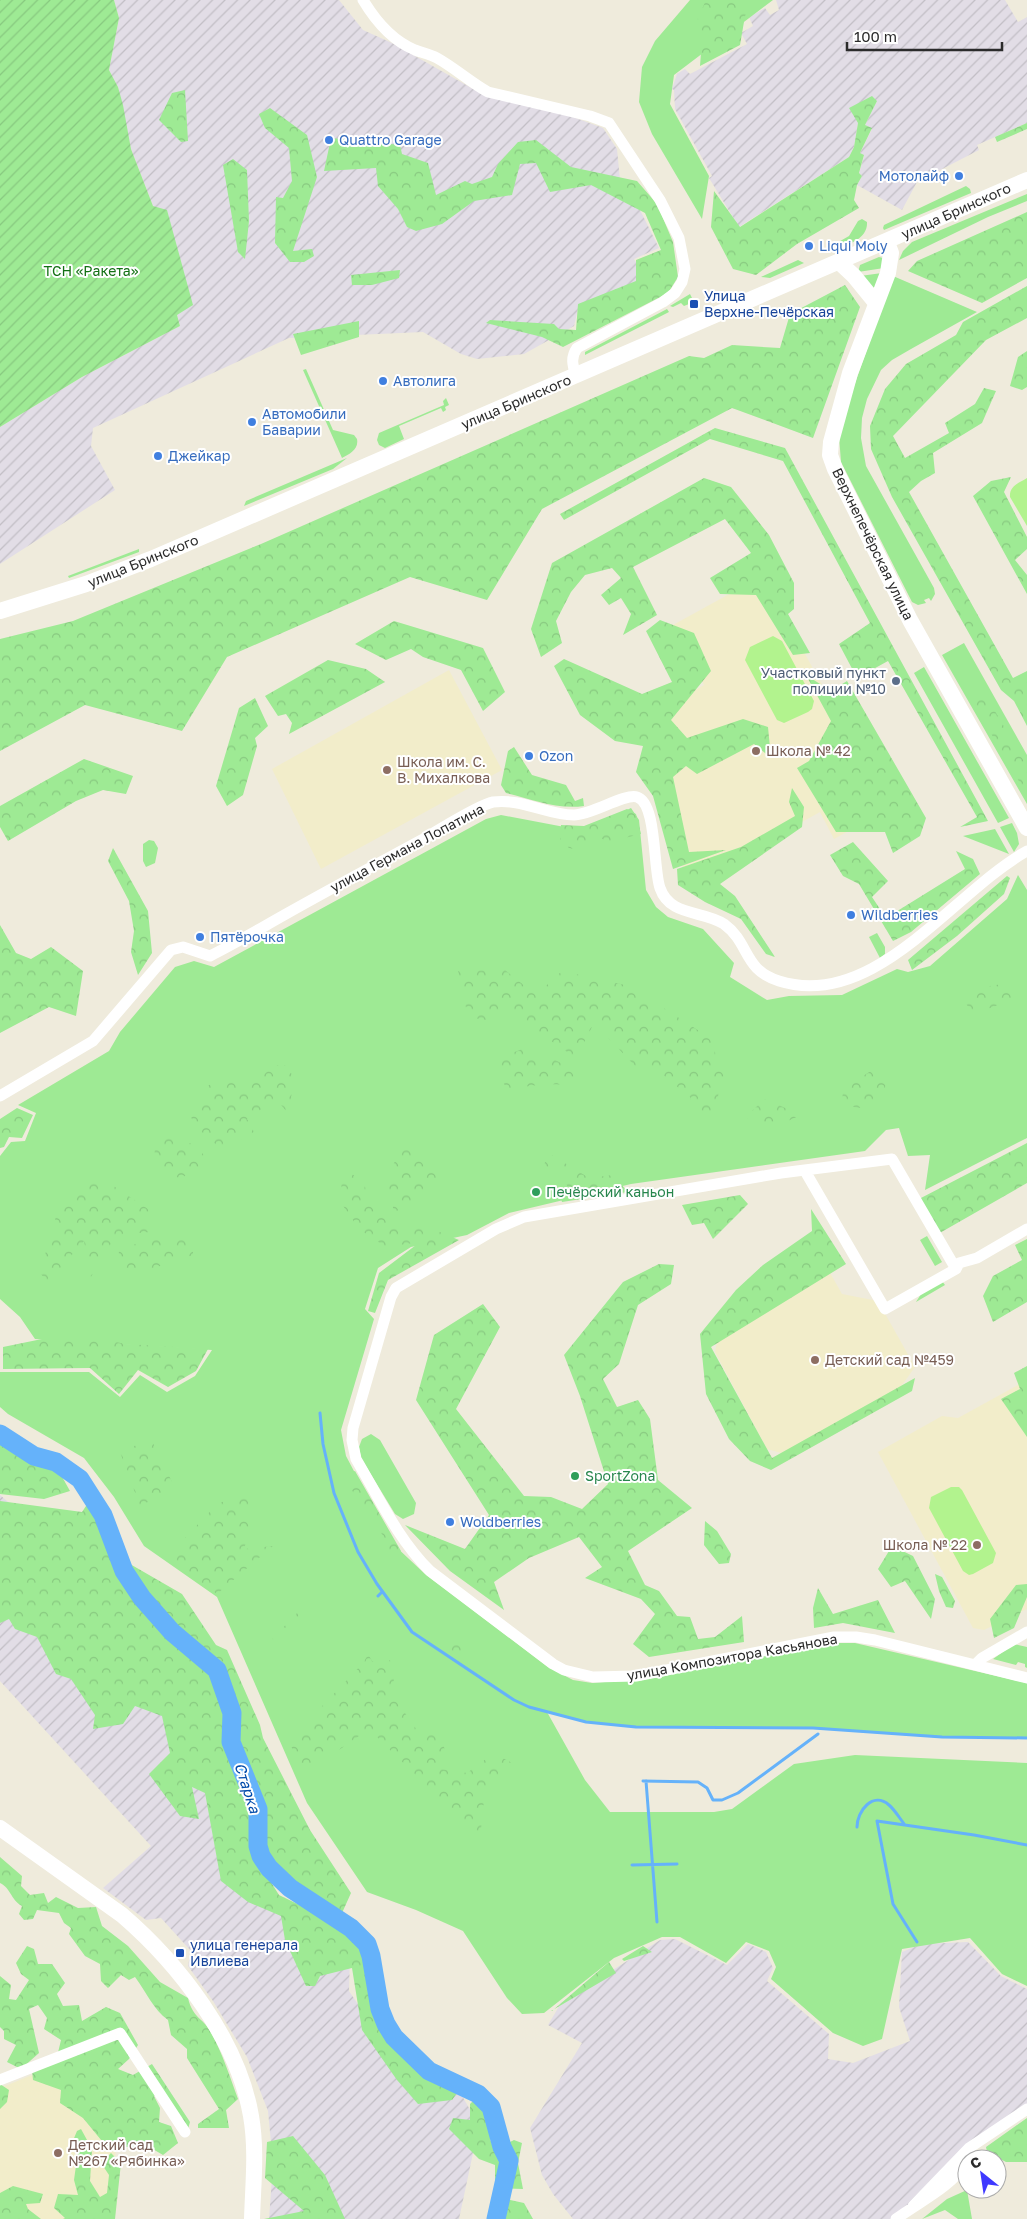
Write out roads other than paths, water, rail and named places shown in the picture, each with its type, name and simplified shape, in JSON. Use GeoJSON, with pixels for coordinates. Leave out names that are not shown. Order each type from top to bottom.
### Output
{"type":"FeatureCollection","features":[{"type":"Feature","properties":{"kind":"street"},"geometry":{"type":"LineString","coordinates":[[363,0],[377,21],[394,37],[414,50],[438,58],[474,85],[488,92],[590,116],[609,123],[671,220],[682,250],[685,269],[682,282],[675,293],[662,302],[577,348],[573,354],[572,364],[576,376]]}},
{"type":"Feature","properties":{"kind":"street","name":"улица Бринского"},"geometry":{"type":"LineString","coordinates":[[0,611],[86,584],[151,559],[1027,180]]}},
{"type":"Feature","properties":{"kind":"street","name":"Верхнепечёрская улица"},"geometry":{"type":"LineString","coordinates":[[887,242],[891,254],[888,273],[850,373],[831,442],[830,455],[838,477],[910,620],[1027,828]]}},
{"type":"Feature","properties":{"kind":"street"},"geometry":{"type":"LineString","coordinates":[[839,262],[854,276],[876,303]]}},
{"type":"Feature","properties":{"kind":"street","name":"улица Германа Лопатина"},"geometry":{"type":"LineString","coordinates":[[0,1096],[93,1041],[171,950],[183,947],[210,956],[413,844],[494,802],[515,803],[557,814],[576,815],[596,811],[628,796],[642,800],[650,818],[657,880],[666,899],[672,905],[685,911],[720,922],[736,936],[756,968],[763,975],[794,984],[822,986],[855,977],[906,946],[998,870],[1027,851]]}},
{"type":"Feature","properties":{"kind":"street"},"geometry":{"type":"LineString","coordinates":[[956,1268],[892,1159],[805,1171],[885,1309],[956,1268],[959,1263],[977,1258],[1027,1229]]}},
{"type":"Feature","properties":{"kind":"street","name":"улица Композитора Касьянова"},"geometry":{"type":"LineString","coordinates":[[805,1171],[781,1173],[524,1217],[496,1229],[406,1280],[396,1288],[391,1297],[353,1428],[353,1450],[356,1459],[399,1533],[420,1562],[564,1670],[593,1678],[636,1676],[834,1637],[856,1637],[875,1640],[1027,1678]]}},
{"type":"Feature","properties":{"kind":"street"},"geometry":{"type":"LineString","coordinates":[[975,1665],[982,1658],[1027,1632]]}},
{"type":"Feature","properties":{"kind":"street"},"geometry":{"type":"LineString","coordinates":[[0,1828],[122,1914],[169,1960],[204,2009],[233,2060],[248,2098],[252,2118],[255,2165],[252,2219]]}},
{"type":"Feature","properties":{"kind":"street"},"geometry":{"type":"LineString","coordinates":[[0,2080],[120,2033],[185,2132]]}},
{"type":"Feature","properties":{"kind":"street"},"geometry":{"type":"LineString","coordinates":[[913,2206],[961,2156],[986,2136],[1027,2109]]}},
{"type":"Feature","properties":{"kind":"street"},"geometry":{"type":"LineString","coordinates":[[976,2149],[986,2136]]}},
{"type":"Feature","properties":{"kind":"street"},"geometry":{"type":"LineString","coordinates":[[896,2219],[913,2206],[942,2189],[957,2176]]}},
{"type":"Feature","properties":{"kind":"waterway"},"geometry":{"type":"LineString","coordinates":[[320,1413],[323,1444],[334,1493],[358,1552],[377,1584],[412,1632],[514,1700],[529,1707],[586,1722],[636,1727],[813,1728],[942,1737],[1027,1738]]}},
{"type":"Feature","properties":{"kind":"waterway","name":"Старка"},"geometry":{"type":"LineString","coordinates":[[0,1434],[34,1456],[56,1462],[80,1479],[103,1515],[124,1571],[142,1598],[172,1632],[217,1670],[232,1713],[231,1742],[258,1809],[258,1846],[261,1856],[269,1868],[290,1888],[351,1928],[367,1944],[371,1956],[380,2009],[394,2037],[429,2071],[478,2094],[491,2107],[502,2147],[509,2161],[496,2219]]}},
{"type":"Feature","properties":{"kind":"waterway"},"geometry":{"type":"LineString","coordinates":[[378,1596],[382,1592]]}},
{"type":"Feature","properties":{"kind":"waterway"},"geometry":{"type":"LineString","coordinates":[[643,1781],[698,1782],[707,1788],[713,1800],[722,1800],[738,1793],[818,1734]]}},
{"type":"Feature","properties":{"kind":"waterway"},"geometry":{"type":"LineString","coordinates":[[646,1781],[657,1922]]}},
{"type":"Feature","properties":{"kind":"waterway"},"geometry":{"type":"LineString","coordinates":[[857,1827],[863,1809],[877,1800],[889,1805],[905,1825]]}},
{"type":"Feature","properties":{"kind":"waterway"},"geometry":{"type":"LineString","coordinates":[[917,1942],[893,1904],[877,1821],[974,1835],[1027,1845]]}},
{"type":"Feature","properties":{"kind":"waterway"},"geometry":{"type":"LineString","coordinates":[[632,1865],[677,1864]]}},
{"type":"Feature","properties":{"kind":"place","name":"Quattro Garage"},"geometry":{"type":"Point","coordinates":[329,140]}},
{"type":"Feature","properties":{"kind":"place","name":"Мотолайф"},"geometry":{"type":"Point","coordinates":[959,176]}},
{"type":"Feature","properties":{"kind":"place","name":"Liqui Moly"},"geometry":{"type":"Point","coordinates":[809,246]}},
{"type":"Feature","properties":{"kind":"place","name":"Улица Верхне-Печёрская"},"geometry":{"type":"Point","coordinates":[694,304]}},
{"type":"Feature","properties":{"kind":"place","name":"Автолига"},"geometry":{"type":"Point","coordinates":[383,381]}},
{"type":"Feature","properties":{"kind":"place","name":"Автомобили Баварии"},"geometry":{"type":"Point","coordinates":[252,422]}},
{"type":"Feature","properties":{"kind":"place","name":"Джейкар"},"geometry":{"type":"Point","coordinates":[158,456]}},
{"type":"Feature","properties":{"kind":"place","name":"Участковый пункт полиции №10"},"geometry":{"type":"Point","coordinates":[896,681]}},
{"type":"Feature","properties":{"kind":"place","name":"Школа № 42"},"geometry":{"type":"Point","coordinates":[756,751]}},
{"type":"Feature","properties":{"kind":"place","name":"Ozon"},"geometry":{"type":"Point","coordinates":[529,756]}},
{"type":"Feature","properties":{"kind":"place","name":"Школа им. С. В. Михалкова"},"geometry":{"type":"Point","coordinates":[387,770]}},
{"type":"Feature","properties":{"kind":"place","name":"Wildberries"},"geometry":{"type":"Point","coordinates":[851,915]}},
{"type":"Feature","properties":{"kind":"place","name":"Пятёрочка"},"geometry":{"type":"Point","coordinates":[200,937]}},
{"type":"Feature","properties":{"kind":"place","name":"Печёрский каньон"},"geometry":{"type":"Point","coordinates":[536,1192]}},
{"type":"Feature","properties":{"kind":"place","name":"Детский сад №459"},"geometry":{"type":"Point","coordinates":[815,1360]}},
{"type":"Feature","properties":{"kind":"place","name":"SportZona"},"geometry":{"type":"Point","coordinates":[575,1476]}},
{"type":"Feature","properties":{"kind":"place","name":"Woldberries"},"geometry":{"type":"Point","coordinates":[450,1522]}},
{"type":"Feature","properties":{"kind":"place","name":"Школа № 22"},"geometry":{"type":"Point","coordinates":[977,1545]}},
{"type":"Feature","properties":{"kind":"place","name":"улица генерала Ивлиева"},"geometry":{"type":"Point","coordinates":[180,1953]}},
{"type":"Feature","properties":{"kind":"place","name":"Детский сад №267 «Рябинка»"},"geometry":{"type":"Point","coordinates":[58,2153]}},
{"type":"Feature","properties":{"kind":"park label","name":"ТСН «Ракета»"},"geometry":{"type":"Point","coordinates":[91,271]}}]}
